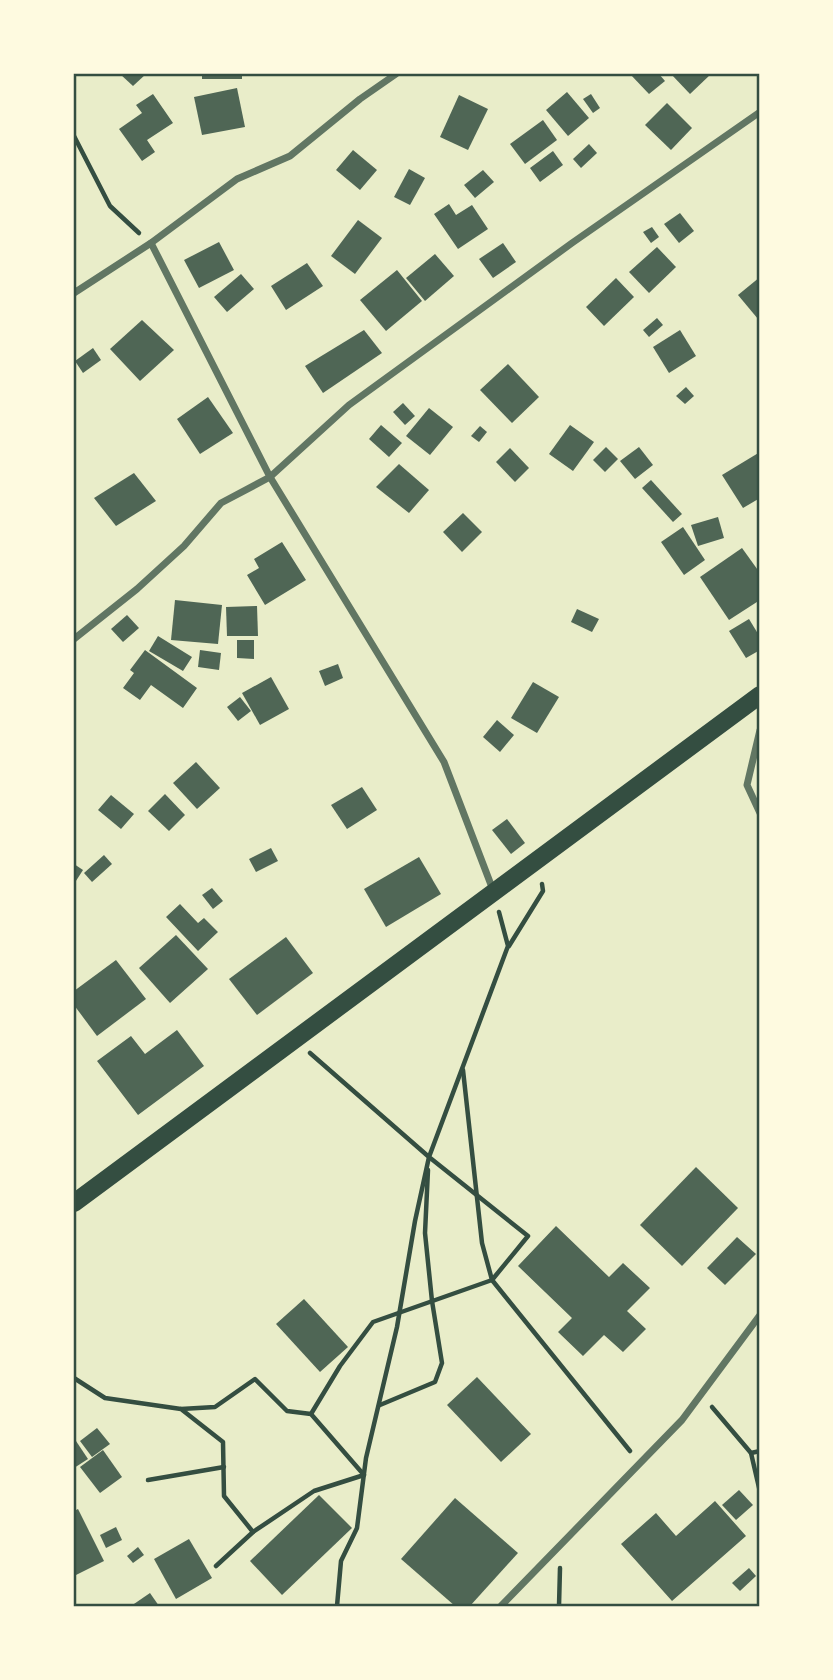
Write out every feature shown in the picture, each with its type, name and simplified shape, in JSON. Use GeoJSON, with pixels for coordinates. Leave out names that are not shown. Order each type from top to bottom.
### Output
{"type":"FeatureCollection","features":[{"type":"Feature","properties":{"kind":"main road"},"geometry":{"type":"LineString","coordinates":[[74,1203],[760,695]]}},
{"type":"Feature","properties":{"kind":"street"},"geometry":{"type":"LineString","coordinates":[[74,293],[150,243],[237,179],[290,156],[360,99],[396,74]]}},
{"type":"Feature","properties":{"kind":"street"},"geometry":{"type":"LineString","coordinates":[[74,639],[137,589],[184,545],[221,503],[270,477],[349,405],[572,243],[760,112]]}},
{"type":"Feature","properties":{"kind":"street"},"geometry":{"type":"LineString","coordinates":[[150,243],[270,477],[444,762],[494,891]]}},
{"type":"Feature","properties":{"kind":"street"},"geometry":{"type":"LineString","coordinates":[[760,730],[747,785],[760,813]]}},
{"type":"Feature","properties":{"kind":"street"},"geometry":{"type":"LineString","coordinates":[[501,1606],[682,1420],[760,1315]]}},
{"type":"Feature","properties":{"kind":"path"},"geometry":{"type":"LineString","coordinates":[[74,136],[110,206],[150,243]]}},
{"type":"Feature","properties":{"kind":"path"},"geometry":{"type":"LineString","coordinates":[[337,1606],[341,1561],[357,1528],[364,1475],[400,1312],[429,1157],[508,947],[543,891],[540,857]]}},
{"type":"Feature","properties":{"kind":"path"},"geometry":{"type":"LineString","coordinates":[[494,891],[508,947]]}},
{"type":"Feature","properties":{"kind":"path"},"geometry":{"type":"LineString","coordinates":[[294,1038],[429,1157],[528,1236],[492,1280],[373,1322],[340,1366],[311,1415]]}},
{"type":"Feature","properties":{"kind":"path"},"geometry":{"type":"LineString","coordinates":[[463,1069],[482,1243],[492,1280],[640,1463]]}},
{"type":"Feature","properties":{"kind":"path"},"geometry":{"type":"LineString","coordinates":[[379,1405],[435,1382],[442,1363],[425,1233],[429,1157]]}},
{"type":"Feature","properties":{"kind":"path"},"geometry":{"type":"LineString","coordinates":[[74,1378],[105,1398],[181,1409],[215,1407],[255,1378],[287,1411],[311,1415],[364,1475]]}},
{"type":"Feature","properties":{"kind":"path"},"geometry":{"type":"LineString","coordinates":[[701,1394],[751,1453],[760,1492]]}},
{"type":"Feature","properties":{"kind":"path"},"geometry":{"type":"LineString","coordinates":[[181,1409],[223,1442],[225,1496],[253,1532]]}},
{"type":"Feature","properties":{"kind":"path"},"geometry":{"type":"LineString","coordinates":[[751,1453],[760,1451]]}},
{"type":"Feature","properties":{"kind":"path"},"geometry":{"type":"LineString","coordinates":[[148,1480],[224,1467]]}},
{"type":"Feature","properties":{"kind":"path"},"geometry":{"type":"LineString","coordinates":[[216,1566],[253,1532],[314,1491],[364,1475]]}},
{"type":"Feature","properties":{"kind":"path"},"geometry":{"type":"LineString","coordinates":[[559,1606],[560,1546]]}},
{"type":"Feature","properties":{"kind":"building"},"geometry":{"type":"Polygon","coordinates":[[[120,74],[146,74],[133,86],[120,74]]]}},
{"type":"Feature","properties":{"kind":"building"},"geometry":{"type":"Polygon","coordinates":[[[202,74],[242,74],[242,79],[202,79],[202,74]]]}},
{"type":"Feature","properties":{"kind":"building"},"geometry":{"type":"Polygon","coordinates":[[[630,74],[659,74],[665,81],[649,94],[630,74]]]}},
{"type":"Feature","properties":{"kind":"building"},"geometry":{"type":"Polygon","coordinates":[[[671,74],[711,74],[690,94],[671,74]]]}},
{"type":"Feature","properties":{"kind":"building"},"geometry":{"type":"Polygon","coordinates":[[[237,88],[245,127],[202,135],[194,97],[237,88]]]}},
{"type":"Feature","properties":{"kind":"building"},"geometry":{"type":"Polygon","coordinates":[[[567,92],[589,118],[568,136],[546,110],[567,92]]]}},
{"type":"Feature","properties":{"kind":"building"},"geometry":{"type":"Polygon","coordinates":[[[153,94],[173,123],[147,140],[155,152],[142,161],[119,129],[142,113],[136,105],[153,94]]]}},
{"type":"Feature","properties":{"kind":"building"},"geometry":{"type":"Polygon","coordinates":[[[591,94],[600,108],[593,113],[583,99],[591,94]]]}},
{"type":"Feature","properties":{"kind":"building"},"geometry":{"type":"Polygon","coordinates":[[[459,95],[488,109],[468,150],[440,137],[459,95]]]}},
{"type":"Feature","properties":{"kind":"building"},"geometry":{"type":"Polygon","coordinates":[[[667,103],[692,128],[671,150],[645,125],[667,103]]]}},
{"type":"Feature","properties":{"kind":"building"},"geometry":{"type":"Polygon","coordinates":[[[543,120],[557,140],[525,164],[510,144],[543,120]]]}},
{"type":"Feature","properties":{"kind":"building"},"geometry":{"type":"Polygon","coordinates":[[[589,144],[597,153],[581,168],[573,159],[589,144]]]}},
{"type":"Feature","properties":{"kind":"building"},"geometry":{"type":"Polygon","coordinates":[[[353,150],[377,170],[360,190],[336,170],[353,150]]]}},
{"type":"Feature","properties":{"kind":"building"},"geometry":{"type":"Polygon","coordinates":[[[553,151],[563,165],[540,182],[530,168],[553,151]]]}},
{"type":"Feature","properties":{"kind":"building"},"geometry":{"type":"Polygon","coordinates":[[[409,169],[425,178],[410,205],[394,197],[409,169]]]}},
{"type":"Feature","properties":{"kind":"building"},"geometry":{"type":"Polygon","coordinates":[[[483,170],[494,182],[475,198],[464,185],[483,170]]]}},
{"type":"Feature","properties":{"kind":"building"},"geometry":{"type":"Polygon","coordinates":[[[449,204],[456,215],[472,205],[488,229],[458,249],[434,214],[449,204]]]}},
{"type":"Feature","properties":{"kind":"building"},"geometry":{"type":"Polygon","coordinates":[[[680,213],[694,231],[679,243],[664,224],[680,213]]]}},
{"type":"Feature","properties":{"kind":"building"},"geometry":{"type":"Polygon","coordinates":[[[358,220],[382,238],[355,274],[331,256],[358,220]]]}},
{"type":"Feature","properties":{"kind":"building"},"geometry":{"type":"Polygon","coordinates":[[[652,227],[659,237],[651,243],[643,232],[652,227]]]}},
{"type":"Feature","properties":{"kind":"building"},"geometry":{"type":"Polygon","coordinates":[[[219,242],[234,270],[199,288],[184,260],[219,242]]]}},
{"type":"Feature","properties":{"kind":"building"},"geometry":{"type":"Polygon","coordinates":[[[503,243],[516,262],[493,278],[479,259],[503,243]]]}},
{"type":"Feature","properties":{"kind":"building"},"geometry":{"type":"Polygon","coordinates":[[[657,247],[676,267],[649,293],[629,272],[657,247]]]}},
{"type":"Feature","properties":{"kind":"building"},"geometry":{"type":"Polygon","coordinates":[[[435,254],[454,276],[425,301],[406,278],[435,254]]]}},
{"type":"Feature","properties":{"kind":"building"},"geometry":{"type":"Polygon","coordinates":[[[307,263],[323,286],[286,310],[271,286],[307,263]]]}},
{"type":"Feature","properties":{"kind":"building"},"geometry":{"type":"Polygon","coordinates":[[[397,270],[422,301],[386,331],[360,300],[397,270]]]}},
{"type":"Feature","properties":{"kind":"building"},"geometry":{"type":"Polygon","coordinates":[[[241,274],[254,289],[227,312],[214,297],[241,274]]]}},
{"type":"Feature","properties":{"kind":"building"},"geometry":{"type":"Polygon","coordinates":[[[760,277],[760,318],[758,319],[738,295],[760,277]]]}},
{"type":"Feature","properties":{"kind":"building"},"geometry":{"type":"Polygon","coordinates":[[[616,278],[634,297],[604,326],[586,307],[616,278]]]}},
{"type":"Feature","properties":{"kind":"building"},"geometry":{"type":"Polygon","coordinates":[[[657,318],[663,325],[649,337],[643,330],[657,318]]]}},
{"type":"Feature","properties":{"kind":"building"},"geometry":{"type":"Polygon","coordinates":[[[142,320],[174,350],[140,381],[110,349],[142,320]]]}},
{"type":"Feature","properties":{"kind":"building"},"geometry":{"type":"Polygon","coordinates":[[[364,330],[382,353],[323,393],[305,366],[364,330]]]}},
{"type":"Feature","properties":{"kind":"building"},"geometry":{"type":"Polygon","coordinates":[[[680,330],[696,356],[669,373],[653,347],[680,330]]]}},
{"type":"Feature","properties":{"kind":"building"},"geometry":{"type":"Polygon","coordinates":[[[93,348],[101,360],[83,373],[75,361],[93,348]]]}},
{"type":"Feature","properties":{"kind":"building"},"geometry":{"type":"Polygon","coordinates":[[[508,364],[539,397],[512,423],[480,390],[508,364]]]}},
{"type":"Feature","properties":{"kind":"building"},"geometry":{"type":"Polygon","coordinates":[[[686,387],[694,396],[685,404],[676,396],[686,387]]]}},
{"type":"Feature","properties":{"kind":"building"},"geometry":{"type":"Polygon","coordinates":[[[208,397],[233,433],[200,454],[177,419],[208,397]]]}},
{"type":"Feature","properties":{"kind":"building"},"geometry":{"type":"Polygon","coordinates":[[[403,403],[415,416],[405,425],[393,412],[403,403]]]}},
{"type":"Feature","properties":{"kind":"building"},"geometry":{"type":"Polygon","coordinates":[[[429,408],[453,427],[430,455],[406,436],[429,408]]]}},
{"type":"Feature","properties":{"kind":"building"},"geometry":{"type":"Polygon","coordinates":[[[381,425],[402,443],[389,457],[369,439],[381,425]]]}},
{"type":"Feature","properties":{"kind":"building"},"geometry":{"type":"Polygon","coordinates":[[[570,425],[594,442],[573,471],[549,454],[570,425]]]}},
{"type":"Feature","properties":{"kind":"building"},"geometry":{"type":"Polygon","coordinates":[[[480,426],[487,432],[479,442],[471,436],[480,426]]]}},
{"type":"Feature","properties":{"kind":"building"},"geometry":{"type":"Polygon","coordinates":[[[606,447],[618,459],[605,472],[593,460],[606,447]]]}},
{"type":"Feature","properties":{"kind":"building"},"geometry":{"type":"Polygon","coordinates":[[[639,447],[653,465],[635,479],[620,461],[639,447]]]}},
{"type":"Feature","properties":{"kind":"building"},"geometry":{"type":"Polygon","coordinates":[[[510,448],[529,468],[515,482],[496,462],[510,448]]]}},
{"type":"Feature","properties":{"kind":"building"},"geometry":{"type":"Polygon","coordinates":[[[760,452],[760,498],[743,508],[722,475],[760,452]]]}},
{"type":"Feature","properties":{"kind":"building"},"geometry":{"type":"Polygon","coordinates":[[[399,464],[429,490],[409,513],[376,487],[399,464]]]}},
{"type":"Feature","properties":{"kind":"building"},"geometry":{"type":"Polygon","coordinates":[[[134,473],[156,501],[116,526],[94,498],[134,473]]]}},
{"type":"Feature","properties":{"kind":"building"},"geometry":{"type":"Polygon","coordinates":[[[651,480],[682,514],[673,522],[642,488],[651,480]]]}},
{"type":"Feature","properties":{"kind":"building"},"geometry":{"type":"Polygon","coordinates":[[[463,513],[482,532],[462,552],[443,532],[463,513]]]}},
{"type":"Feature","properties":{"kind":"building"},"geometry":{"type":"Polygon","coordinates":[[[718,517],[724,538],[698,546],[691,525],[718,517]]]}},
{"type":"Feature","properties":{"kind":"building"},"geometry":{"type":"Polygon","coordinates":[[[683,527],[705,560],[684,575],[661,542],[683,527]]]}},
{"type":"Feature","properties":{"kind":"building"},"geometry":{"type":"Polygon","coordinates":[[[282,542],[306,580],[265,605],[247,575],[259,568],[254,559],[282,542]]]}},
{"type":"Feature","properties":{"kind":"building"},"geometry":{"type":"Polygon","coordinates":[[[742,548],[760,573],[760,600],[729,620],[700,577],[742,548]]]}},
{"type":"Feature","properties":{"kind":"building"},"geometry":{"type":"Polygon","coordinates":[[[175,600],[222,605],[218,644],[171,640],[175,600]]]}},
{"type":"Feature","properties":{"kind":"building"},"geometry":{"type":"Polygon","coordinates":[[[257,606],[258,636],[227,636],[226,607],[257,606]]]}},
{"type":"Feature","properties":{"kind":"building"},"geometry":{"type":"Polygon","coordinates":[[[577,609],[599,619],[592,632],[571,622],[577,609]]]}},
{"type":"Feature","properties":{"kind":"building"},"geometry":{"type":"Polygon","coordinates":[[[127,615],[139,628],[123,642],[111,629],[127,615]]]}},
{"type":"Feature","properties":{"kind":"building"},"geometry":{"type":"Polygon","coordinates":[[[749,619],[760,637],[760,650],[746,658],[729,631],[749,619]]]}},
{"type":"Feature","properties":{"kind":"building"},"geometry":{"type":"Polygon","coordinates":[[[158,636],[192,657],[183,671],[149,651],[158,636]]]}},
{"type":"Feature","properties":{"kind":"building"},"geometry":{"type":"Polygon","coordinates":[[[237,640],[254,640],[254,659],[237,658],[237,640]]]}},
{"type":"Feature","properties":{"kind":"building"},"geometry":{"type":"Polygon","coordinates":[[[145,650],[197,688],[183,708],[151,685],[140,700],[123,688],[134,673],[130,670],[145,650]]]}},
{"type":"Feature","properties":{"kind":"building"},"geometry":{"type":"Polygon","coordinates":[[[200,650],[221,653],[219,670],[198,667],[200,650]]]}},
{"type":"Feature","properties":{"kind":"building"},"geometry":{"type":"Polygon","coordinates":[[[338,664],[343,678],[325,686],[319,671],[338,664]]]}},
{"type":"Feature","properties":{"kind":"building"},"geometry":{"type":"Polygon","coordinates":[[[271,677],[289,709],[260,725],[242,693],[271,677]]]}},
{"type":"Feature","properties":{"kind":"building"},"geometry":{"type":"Polygon","coordinates":[[[533,682],[559,697],[537,733],[511,718],[533,682]]]}},
{"type":"Feature","properties":{"kind":"building"},"geometry":{"type":"Polygon","coordinates":[[[240,697],[251,711],[238,721],[227,707],[240,697]]]}},
{"type":"Feature","properties":{"kind":"building"},"geometry":{"type":"Polygon","coordinates":[[[497,720],[514,735],[500,752],[483,737],[497,720]]]}},
{"type":"Feature","properties":{"kind":"building"},"geometry":{"type":"Polygon","coordinates":[[[196,762],[220,788],[197,809],[173,783],[196,762]]]}},
{"type":"Feature","properties":{"kind":"building"},"geometry":{"type":"Polygon","coordinates":[[[362,787],[377,810],[347,829],[331,805],[362,787]]]}},
{"type":"Feature","properties":{"kind":"building"},"geometry":{"type":"Polygon","coordinates":[[[165,794],[185,815],[169,831],[148,811],[165,794]]]}},
{"type":"Feature","properties":{"kind":"building"},"geometry":{"type":"Polygon","coordinates":[[[111,795],[134,814],[121,829],[98,810],[111,795]]]}},
{"type":"Feature","properties":{"kind":"building"},"geometry":{"type":"Polygon","coordinates":[[[507,819],[525,843],[511,854],[492,830],[507,819]]]}},
{"type":"Feature","properties":{"kind":"building"},"geometry":{"type":"Polygon","coordinates":[[[271,848],[278,861],[256,872],[249,859],[271,848]]]}},
{"type":"Feature","properties":{"kind":"building"},"geometry":{"type":"Polygon","coordinates":[[[104,855],[112,864],[92,882],[84,873],[104,855]]]}},
{"type":"Feature","properties":{"kind":"building"},"geometry":{"type":"Polygon","coordinates":[[[419,857],[441,894],[386,927],[364,889],[419,857]]]}},
{"type":"Feature","properties":{"kind":"building"},"geometry":{"type":"Polygon","coordinates":[[[74,864],[83,870],[74,884],[74,864]]]}},
{"type":"Feature","properties":{"kind":"building"},"geometry":{"type":"Polygon","coordinates":[[[212,888],[223,901],[213,909],[202,895],[212,888]]]}},
{"type":"Feature","properties":{"kind":"building"},"geometry":{"type":"Polygon","coordinates":[[[180,904],[198,923],[204,918],[218,932],[198,951],[166,917],[180,904]]]}},
{"type":"Feature","properties":{"kind":"building"},"geometry":{"type":"Polygon","coordinates":[[[176,935],[208,969],[170,1003],[139,968],[176,935]]]}},
{"type":"Feature","properties":{"kind":"building"},"geometry":{"type":"Polygon","coordinates":[[[286,937],[313,973],[257,1015],[229,979],[286,937]]]}},
{"type":"Feature","properties":{"kind":"building"},"geometry":{"type":"Polygon","coordinates":[[[116,960],[146,999],[97,1036],[74,1005],[74,991],[116,960]]]}},
{"type":"Feature","properties":{"kind":"building"},"geometry":{"type":"Polygon","coordinates":[[[177,1030],[204,1066],[138,1115],[97,1061],[131,1036],[145,1054],[177,1030]]]}},
{"type":"Feature","properties":{"kind":"building"},"geometry":{"type":"Polygon","coordinates":[[[696,1167],[738,1208],[682,1266],[640,1225],[696,1167]]]}},
{"type":"Feature","properties":{"kind":"building"},"geometry":{"type":"Polygon","coordinates":[[[556,1226],[609,1277],[623,1263],[650,1288],[627,1311],[646,1329],[623,1352],[604,1335],[583,1356],[558,1332],[572,1318],[518,1266],[556,1226]]]}},
{"type":"Feature","properties":{"kind":"building"},"geometry":{"type":"Polygon","coordinates":[[[737,1237],[756,1254],[725,1285],[707,1268],[737,1237]]]}},
{"type":"Feature","properties":{"kind":"building"},"geometry":{"type":"Polygon","coordinates":[[[304,1299],[348,1347],[320,1372],[276,1324],[304,1299]]]}},
{"type":"Feature","properties":{"kind":"building"},"geometry":{"type":"Polygon","coordinates":[[[477,1377],[531,1434],[501,1462],[447,1405],[477,1377]]]}},
{"type":"Feature","properties":{"kind":"building"},"geometry":{"type":"Polygon","coordinates":[[[97,1428],[110,1444],[92,1457],[80,1441],[97,1428]]]}},
{"type":"Feature","properties":{"kind":"building"},"geometry":{"type":"Polygon","coordinates":[[[74,1438],[88,1459],[74,1468],[74,1438]]]}},
{"type":"Feature","properties":{"kind":"building"},"geometry":{"type":"Polygon","coordinates":[[[103,1450],[122,1477],[100,1493],[80,1467],[103,1450]]]}},
{"type":"Feature","properties":{"kind":"building"},"geometry":{"type":"Polygon","coordinates":[[[739,1490],[753,1505],[736,1520],[722,1505],[739,1490]]]}},
{"type":"Feature","properties":{"kind":"building"},"geometry":{"type":"Polygon","coordinates":[[[319,1495],[352,1528],[282,1595],[250,1561],[319,1495]]]}},
{"type":"Feature","properties":{"kind":"building"},"geometry":{"type":"Polygon","coordinates":[[[455,1498],[518,1553],[470,1606],[455,1606],[401,1559],[455,1498]]]}},
{"type":"Feature","properties":{"kind":"building"},"geometry":{"type":"Polygon","coordinates":[[[715,1501],[746,1536],[672,1601],[621,1544],[656,1513],[676,1536],[715,1501]]]}},
{"type":"Feature","properties":{"kind":"building"},"geometry":{"type":"Polygon","coordinates":[[[78,1509],[104,1561],[74,1576],[74,1511],[78,1509]]]}},
{"type":"Feature","properties":{"kind":"building"},"geometry":{"type":"Polygon","coordinates":[[[116,1527],[122,1540],[106,1548],[100,1535],[116,1527]]]}},
{"type":"Feature","properties":{"kind":"building"},"geometry":{"type":"Polygon","coordinates":[[[189,1539],[212,1578],[176,1599],[154,1559],[189,1539]]]}},
{"type":"Feature","properties":{"kind":"building"},"geometry":{"type":"Polygon","coordinates":[[[138,1547],[144,1555],[133,1563],[127,1556],[138,1547]]]}},
{"type":"Feature","properties":{"kind":"building"},"geometry":{"type":"Polygon","coordinates":[[[749,1568],[756,1576],[740,1591],[732,1583],[749,1568]]]}},
{"type":"Feature","properties":{"kind":"building"},"geometry":{"type":"Polygon","coordinates":[[[150,1593],[159,1606],[131,1606],[150,1593]]]}}]}
